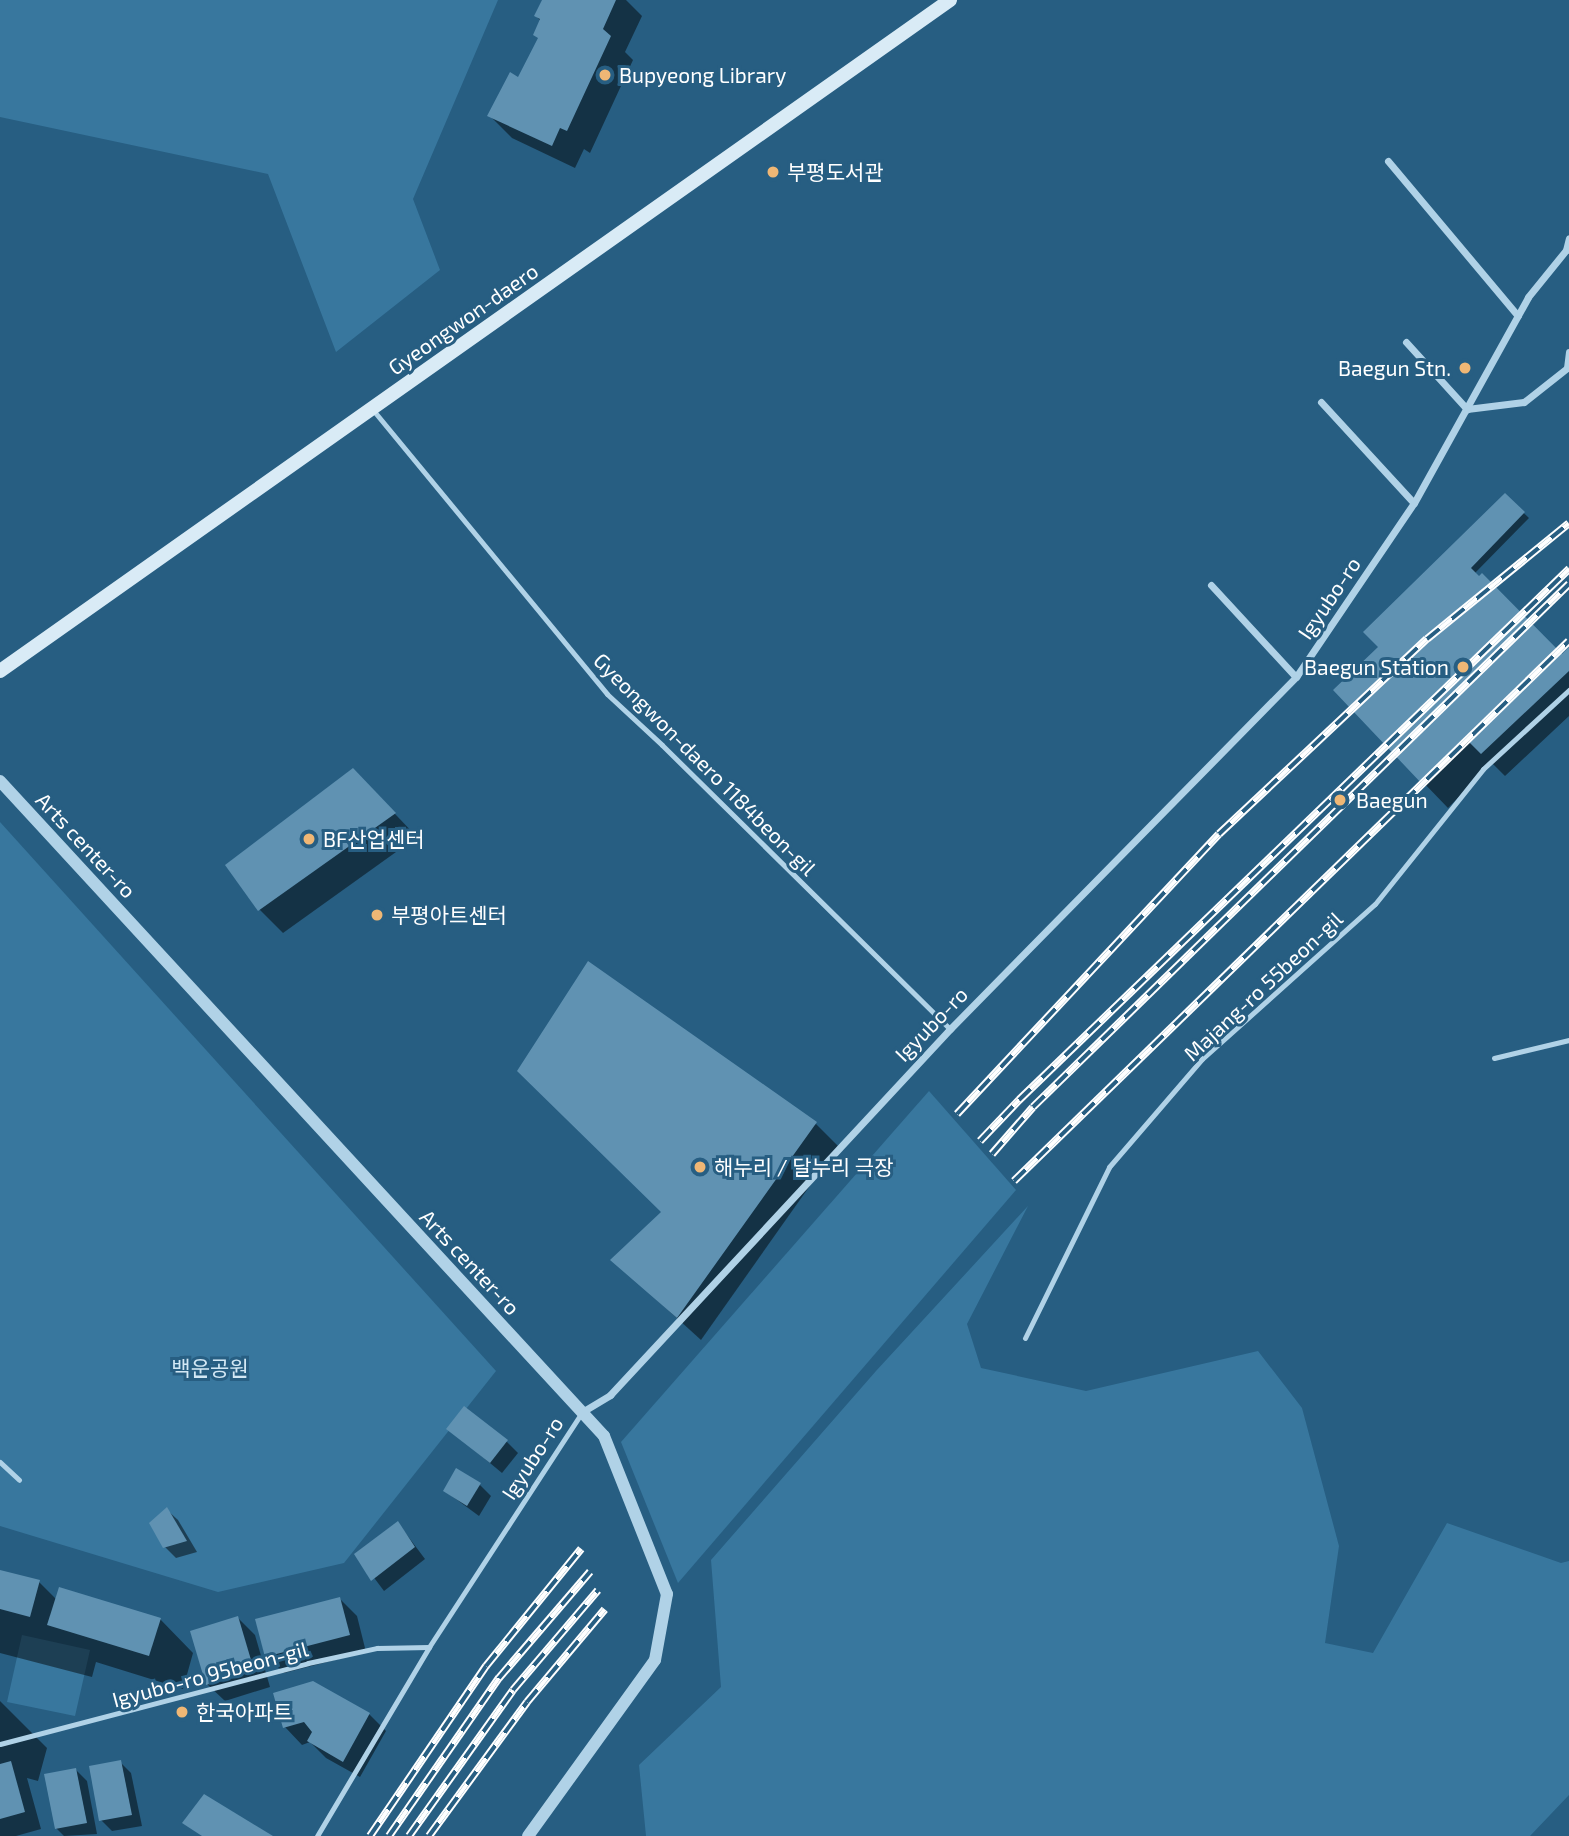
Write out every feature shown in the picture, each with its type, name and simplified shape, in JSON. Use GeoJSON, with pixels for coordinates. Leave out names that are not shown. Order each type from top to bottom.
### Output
{"type":"FeatureCollection","features":[{"type":"Feature","properties":{"kind":"main road","name":"Gyeongwon-daero"},"geometry":{"type":"LineString","coordinates":[[0,671],[950,0]]}},
{"type":"Feature","properties":{"kind":"street"},"geometry":{"type":"LineString","coordinates":[[1388,162],[1518,316]]}},
{"type":"Feature","properties":{"kind":"street","name":"Igyubo-ro"},"geometry":{"type":"LineString","coordinates":[[582,1412],[610,1395],[950,1030],[1296,677],[1414,503],[1528,297],[1568,253],[1569,238]]}},
{"type":"Feature","properties":{"kind":"street"},"geometry":{"type":"LineString","coordinates":[[1406,342],[1466,409],[1524,402],[1567,368],[1569,352]]}},
{"type":"Feature","properties":{"kind":"street"},"geometry":{"type":"LineString","coordinates":[[1321,402],[1414,503]]}},
{"type":"Feature","properties":{"kind":"street"},"geometry":{"type":"LineString","coordinates":[[1210,585],[1296,677]]}},
{"type":"Feature","properties":{"kind":"street","name":"Arts center-ro"},"geometry":{"type":"LineString","coordinates":[[0,781],[604,1436],[667,1594],[655,1660],[528,1836]]}},
{"type":"Feature","properties":{"kind":"lane","name":"Gyeongwon-daero 1184beon-gil"},"geometry":{"type":"LineString","coordinates":[[373,410],[607,694],[950,1030]]}},
{"type":"Feature","properties":{"kind":"lane","name":"Majang-ro 55beon-gil"},"geometry":{"type":"LineString","coordinates":[[1025,1338],[1109,1167],[1202,1059],[1375,904],[1483,769],[1569,690]]}},
{"type":"Feature","properties":{"kind":"lane"},"geometry":{"type":"LineString","coordinates":[[1494,1058],[1569,1041]]}},
{"type":"Feature","properties":{"kind":"lane","name":"Igyubo-ro"},"geometry":{"type":"LineString","coordinates":[[317,1836],[429,1647],[582,1412]]}},
{"type":"Feature","properties":{"kind":"lane"},"geometry":{"type":"LineString","coordinates":[[0,1462],[19,1480]]}},
{"type":"Feature","properties":{"kind":"lane","name":"Igyubo-ro 95beon-gil"},"geometry":{"type":"LineString","coordinates":[[0,1744],[308,1663],[377,1648],[429,1647]]}},
{"type":"Feature","properties":{"kind":"green space"},"geometry":{"type":"Polygon","coordinates":[[[0,0],[498,0],[413,199],[440,270],[336,352],[268,174],[0,117],[0,0]]]}},
{"type":"Feature","properties":{"kind":"green space","name":"백운공원"},"geometry":{"type":"Polygon","coordinates":[[[0,822],[496,1371],[344,1563],[218,1592],[0,1526],[0,822]]]}},
{"type":"Feature","properties":{"kind":"green space"},"geometry":{"type":"Polygon","coordinates":[[[929,1091],[1016,1190],[678,1583],[621,1442],[929,1091]]]}},
{"type":"Feature","properties":{"kind":"green space"},"geometry":{"type":"Polygon","coordinates":[[[1028,1206],[967,1324],[981,1368],[1086,1391],[1258,1351],[1302,1408],[1339,1546],[1325,1643],[1373,1653],[1447,1523],[1561,1563],[1569,1561],[1569,1795],[1530,1836],[646,1836],[639,1765],[721,1687],[711,1560],[876,1371],[1028,1206]]]}},
{"type":"Feature","properties":{"kind":"green space"},"geometry":{"type":"Polygon","coordinates":[[[22,1635],[90,1650],[75,1716],[7,1702],[22,1635]]]}},
{"type":"Feature","properties":{"kind":"building"},"geometry":{"type":"Polygon","coordinates":[[[542,0],[616,0],[603,29],[611,36],[567,131],[560,128],[552,146],[487,116],[510,72],[518,77],[538,38],[533,35],[540,19],[534,16],[542,0]]]}},
{"type":"Feature","properties":{"kind":"building","name":"Baegun Station"},"geometry":{"type":"Polygon","coordinates":[[[1505,493],[1525,512],[1471,568],[1479,576],[1482,573],[1562,654],[1569,647],[1569,671],[1481,754],[1468,741],[1424,786],[1333,690],[1378,647],[1363,632],[1505,493]]]}},
{"type":"Feature","properties":{"kind":"building","name":"BF산업센터"},"geometry":{"type":"Polygon","coordinates":[[[353,768],[396,813],[258,911],[225,865],[353,768]]]}},
{"type":"Feature","properties":{"kind":"building","name":"해누리 / 달누리 극장"},"geometry":{"type":"Polygon","coordinates":[[[588,961],[817,1122],[677,1318],[610,1260],[661,1212],[517,1071],[588,961]]]}},
{"type":"Feature","properties":{"kind":"building"},"geometry":{"type":"Polygon","coordinates":[[[464,1406],[508,1440],[490,1463],[446,1429],[464,1406]]]}},
{"type":"Feature","properties":{"kind":"building"},"geometry":{"type":"Polygon","coordinates":[[[456,1468],[481,1483],[467,1506],[443,1491],[456,1468]]]}},
{"type":"Feature","properties":{"kind":"building"},"geometry":{"type":"Polygon","coordinates":[[[167,1507],[187,1541],[163,1548],[149,1523],[167,1507]]]}},
{"type":"Feature","properties":{"kind":"building"},"geometry":{"type":"Polygon","coordinates":[[[398,1521],[415,1547],[371,1581],[354,1554],[398,1521]]]}},
{"type":"Feature","properties":{"kind":"building"},"geometry":{"type":"Polygon","coordinates":[[[0,1570],[40,1580],[30,1617],[0,1609],[0,1570]]]}},
{"type":"Feature","properties":{"kind":"building"},"geometry":{"type":"Polygon","coordinates":[[[59,1587],[161,1618],[149,1656],[47,1625],[59,1587]]]}},
{"type":"Feature","properties":{"kind":"building"},"geometry":{"type":"Polygon","coordinates":[[[340,1597],[350,1635],[265,1657],[255,1619],[340,1597]]]}},
{"type":"Feature","properties":{"kind":"building"},"geometry":{"type":"Polygon","coordinates":[[[238,1616],[254,1670],[206,1685],[190,1631],[238,1616]]]}},
{"type":"Feature","properties":{"kind":"building"},"geometry":{"type":"Polygon","coordinates":[[[313,1681],[370,1713],[343,1762],[307,1741],[312,1732],[304,1722],[283,1728],[273,1693],[313,1681]]]}},
{"type":"Feature","properties":{"kind":"building"},"geometry":{"type":"Polygon","coordinates":[[[121,1760],[132,1815],[99,1821],[89,1766],[121,1760]]]}},
{"type":"Feature","properties":{"kind":"building"},"geometry":{"type":"Polygon","coordinates":[[[11,1761],[25,1812],[0,1819],[0,1764],[11,1761]]]}},
{"type":"Feature","properties":{"kind":"building"},"geometry":{"type":"Polygon","coordinates":[[[76,1768],[87,1823],[55,1829],[44,1774],[76,1768]]]}},
{"type":"Feature","properties":{"kind":"building"},"geometry":{"type":"Polygon","coordinates":[[[204,1794],[273,1836],[202,1836],[182,1823],[204,1794]]]}},
{"type":"Feature","properties":{"kind":"railway"},"geometry":{"type":"LineString","coordinates":[[957,1114],[1219,834],[1427,639],[1569,523]]}},
{"type":"Feature","properties":{"kind":"railway"},"geometry":{"type":"LineString","coordinates":[[980,1141],[1019,1100],[1569,569]]}},
{"type":"Feature","properties":{"kind":"railway"},"geometry":{"type":"LineString","coordinates":[[992,1154],[1033,1107],[1569,584]]}},
{"type":"Feature","properties":{"kind":"railway"},"geometry":{"type":"LineString","coordinates":[[1014,1181],[1569,641]]}},
{"type":"Feature","properties":{"kind":"railway"},"geometry":{"type":"LineString","coordinates":[[370,1836],[486,1666],[581,1549]]}},
{"type":"Feature","properties":{"kind":"railway"},"geometry":{"type":"LineString","coordinates":[[389,1836],[499,1678],[590,1572]]}},
{"type":"Feature","properties":{"kind":"railway"},"geometry":{"type":"LineString","coordinates":[[409,1836],[513,1690],[598,1590]]}},
{"type":"Feature","properties":{"kind":"railway"},"geometry":{"type":"LineString","coordinates":[[429,1836],[527,1702],[605,1609]]}},
{"type":"Feature","properties":{"kind":"place","name":"Bupyeong Library"},"geometry":{"type":"Point","coordinates":[605,75]}},
{"type":"Feature","properties":{"kind":"place","name":"부평도서관"},"geometry":{"type":"Point","coordinates":[773,172]}},
{"type":"Feature","properties":{"kind":"place","name":"Baegun Stn."},"geometry":{"type":"Point","coordinates":[1465,368]}},
{"type":"Feature","properties":{"kind":"place","name":"Baegun Station"},"geometry":{"type":"Point","coordinates":[1463,667]}},
{"type":"Feature","properties":{"kind":"place","name":"Baegun"},"geometry":{"type":"Point","coordinates":[1340,800]}},
{"type":"Feature","properties":{"kind":"place","name":"BF산업센터"},"geometry":{"type":"Point","coordinates":[309,839]}},
{"type":"Feature","properties":{"kind":"place","name":"부평아트센터"},"geometry":{"type":"Point","coordinates":[377,915]}},
{"type":"Feature","properties":{"kind":"place","name":"해누리 / 달누리 극장"},"geometry":{"type":"Point","coordinates":[700,1167]}},
{"type":"Feature","properties":{"kind":"place","name":"한국아파트"},"geometry":{"type":"Point","coordinates":[182,1712]}}]}
